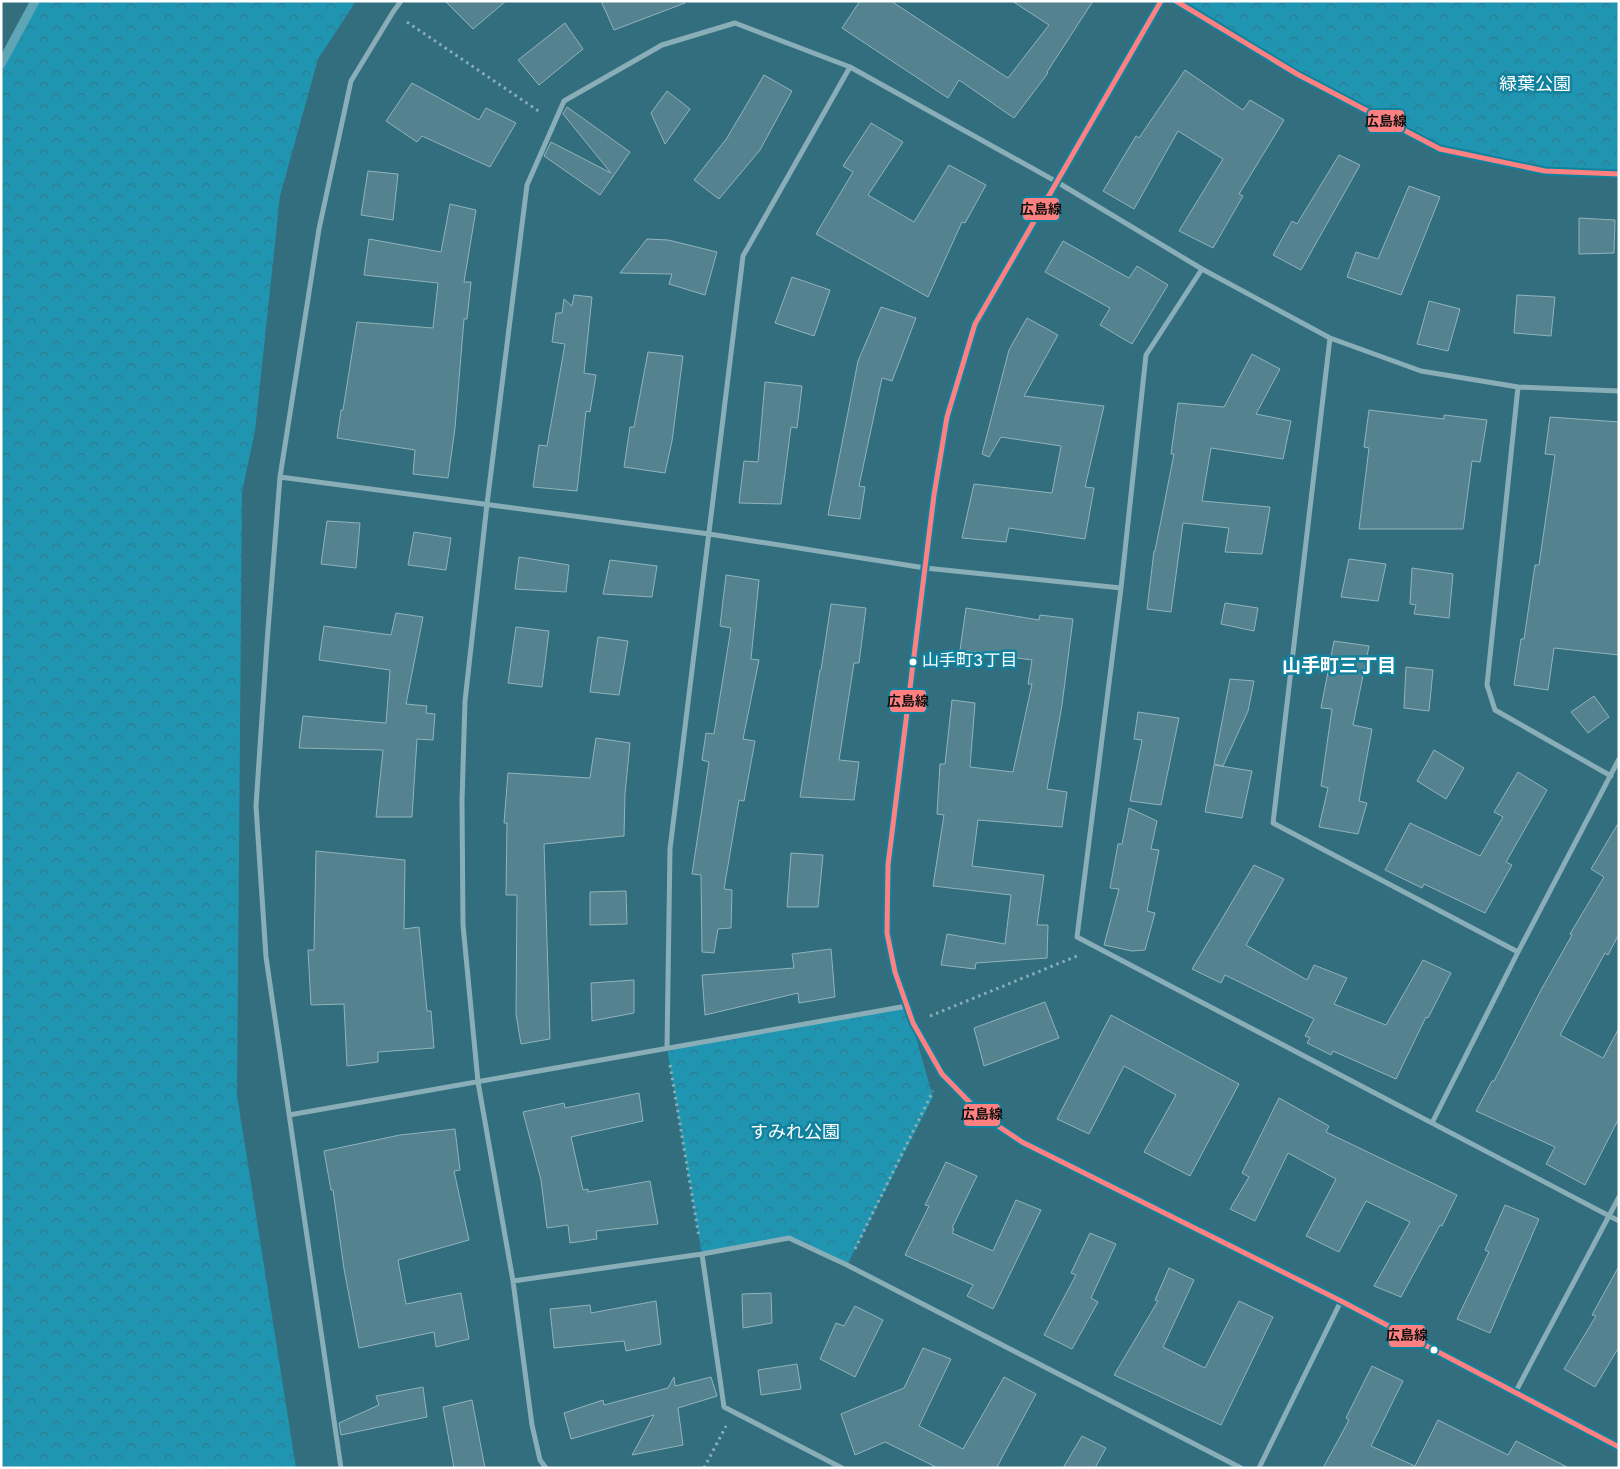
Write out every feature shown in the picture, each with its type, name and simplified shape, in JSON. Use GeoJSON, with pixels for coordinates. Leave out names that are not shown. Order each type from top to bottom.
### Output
{"type":"FeatureCollection","features":[{"type":"Feature","properties":{"kind":"street"},"geometry":{"type":"LineString","coordinates":[[341,1468],[266,957],[256,806],[280,477],[319,229],[351,82],[401,1]]}},
{"type":"Feature","properties":{"kind":"street"},"geometry":{"type":"LineString","coordinates":[[1161,1],[975,324],[947,417],[934,495],[888,865],[887,933],[895,972],[913,1023],[942,1074],[983,1116],[1022,1142],[1341,1301],[1619,1447]]}},
{"type":"Feature","properties":{"kind":"street"},"geometry":{"type":"LineString","coordinates":[[1176,1],[1297,74],[1440,150],[1545,172],[1619,174]]}},
{"type":"Feature","properties":{"kind":"street"},"geometry":{"type":"LineString","coordinates":[[546,1468],[540,1460],[532,1425],[512,1281],[478,1082],[463,925],[462,801],[465,701],[487,504],[527,185],[564,101],[662,45],[735,23],[850,67],[1057,182],[1202,269],[1330,338],[1421,371],[1518,387],[1619,391]]}},
{"type":"Feature","properties":{"kind":"street"},"geometry":{"type":"LineString","coordinates":[[667,1048],[670,849],[744,256],[850,67]]}},
{"type":"Feature","properties":{"kind":"street"},"geometry":{"type":"LineString","coordinates":[[1202,269],[1146,355],[1121,588],[1077,937],[1619,1221]]}},
{"type":"Feature","properties":{"kind":"street"},"geometry":{"type":"LineString","coordinates":[[1330,338],[1273,822],[1518,952]]}},
{"type":"Feature","properties":{"kind":"street"},"geometry":{"type":"LineString","coordinates":[[1518,387],[1487,684],[1495,710],[1611,776]]}},
{"type":"Feature","properties":{"kind":"street"},"geometry":{"type":"LineString","coordinates":[[280,477],[709,534],[925,568],[1121,588]]}},
{"type":"Feature","properties":{"kind":"street"},"geometry":{"type":"LineString","coordinates":[[1432,1123],[1518,952],[1619,759]]}},
{"type":"Feature","properties":{"kind":"street"},"geometry":{"type":"LineString","coordinates":[[289,1115],[907,1006]]}},
{"type":"Feature","properties":{"kind":"street"},"geometry":{"type":"LineString","coordinates":[[1515,1393],[1619,1197]]}},
{"type":"Feature","properties":{"kind":"street"},"geometry":{"type":"LineString","coordinates":[[512,1281],[702,1254],[789,1238],[847,1265],[1242,1468]]}},
{"type":"Feature","properties":{"kind":"street"},"geometry":{"type":"LineString","coordinates":[[702,1254],[724,1406],[842,1468]]}},
{"type":"Feature","properties":{"kind":"street"},"geometry":{"type":"LineString","coordinates":[[1259,1468],[1341,1301]]}},
{"type":"Feature","properties":{"kind":"path"},"geometry":{"type":"LineString","coordinates":[[393,12],[555,122]]}},
{"type":"Feature","properties":{"kind":"path"},"geometry":{"type":"LineString","coordinates":[[913,1023],[1098,948]]}},
{"type":"Feature","properties":{"kind":"path"},"geometry":{"type":"LineString","coordinates":[[667,1048],[702,1254]]}},
{"type":"Feature","properties":{"kind":"path"},"geometry":{"type":"LineString","coordinates":[[847,1265],[942,1074]]}},
{"type":"Feature","properties":{"kind":"path"},"geometry":{"type":"LineString","coordinates":[[704,1468],[734,1412]]}},
{"type":"Feature","properties":{"kind":"green space"},"geometry":{"type":"Polygon","coordinates":[[[31,1],[356,1],[318,59],[280,196],[255,431],[242,492],[237,1095],[296,1468],[1,1468],[1,68],[31,1]]]}},
{"type":"Feature","properties":{"kind":"green space","name":"緑葉公園"},"geometry":{"type":"Polygon","coordinates":[[[1176,1],[1619,1],[1619,174],[1545,171],[1440,149],[1297,74],[1176,1]]]}},
{"type":"Feature","properties":{"kind":"green space","name":"すみれ公園"},"geometry":{"type":"Polygon","coordinates":[[[907,1006],[933,1097],[847,1265],[789,1238],[702,1254],[667,1048],[907,1006]]]}},
{"type":"Feature","properties":{"kind":"building"},"geometry":{"type":"Polygon","coordinates":[[[445,1],[506,1],[473,29],[445,1]]]}},
{"type":"Feature","properties":{"kind":"building"},"geometry":{"type":"Polygon","coordinates":[[[601,1],[684,1],[685,3],[614,30],[601,1]]]}},
{"type":"Feature","properties":{"kind":"building"},"geometry":{"type":"Polygon","coordinates":[[[860,1],[891,1],[1008,78],[1049,25],[1012,1],[1093,1],[1048,73],[1014,118],[959,80],[948,98],[842,28],[860,1]]]}},
{"type":"Feature","properties":{"kind":"building"},"geometry":{"type":"Polygon","coordinates":[[[565,23],[583,49],[539,85],[518,60],[565,23]]]}},
{"type":"Feature","properties":{"kind":"building"},"geometry":{"type":"Polygon","coordinates":[[[1185,70],[1243,110],[1250,100],[1284,120],[1239,194],[1243,196],[1213,248],[1179,231],[1223,159],[1178,131],[1134,209],[1103,191],[1136,136],[1139,138],[1185,70]]]}},
{"type":"Feature","properties":{"kind":"building"},"geometry":{"type":"Polygon","coordinates":[[[764,75],[792,91],[760,150],[719,199],[694,180],[727,138],[764,75]]]}},
{"type":"Feature","properties":{"kind":"building"},"geometry":{"type":"Polygon","coordinates":[[[412,83],[479,120],[486,108],[516,123],[490,167],[422,136],[417,142],[386,121],[412,83]]]}},
{"type":"Feature","properties":{"kind":"building"},"geometry":{"type":"Polygon","coordinates":[[[667,91],[690,109],[665,144],[651,113],[667,91]]]}},
{"type":"Feature","properties":{"kind":"building"},"geometry":{"type":"Polygon","coordinates":[[[567,107],[630,152],[600,195],[544,156],[551,142],[611,173],[563,114],[567,107]]]}},
{"type":"Feature","properties":{"kind":"building"},"geometry":{"type":"Polygon","coordinates":[[[871,123],[903,142],[868,195],[914,222],[949,165],[986,185],[965,223],[962,222],[928,297],[816,234],[853,172],[843,166],[871,123]]]}},
{"type":"Feature","properties":{"kind":"building"},"geometry":{"type":"Polygon","coordinates":[[[1339,155],[1360,165],[1301,270],[1273,255],[1292,221],[1297,224],[1339,155]]]}},
{"type":"Feature","properties":{"kind":"building"},"geometry":{"type":"Polygon","coordinates":[[[368,171],[398,174],[393,220],[361,215],[368,171]]]}},
{"type":"Feature","properties":{"kind":"building"},"geometry":{"type":"Polygon","coordinates":[[[1409,186],[1440,197],[1401,295],[1347,277],[1356,252],[1378,259],[1409,186]]]}},
{"type":"Feature","properties":{"kind":"building"},"geometry":{"type":"Polygon","coordinates":[[[450,204],[476,210],[464,282],[471,282],[467,319],[464,319],[455,428],[448,478],[413,474],[415,450],[337,438],[357,322],[433,328],[438,283],[364,275],[369,239],[441,252],[450,204]]]}},
{"type":"Feature","properties":{"kind":"building"},"geometry":{"type":"Polygon","coordinates":[[[1579,218],[1615,220],[1614,253],[1579,254],[1579,218]]]}},
{"type":"Feature","properties":{"kind":"building"},"geometry":{"type":"Polygon","coordinates":[[[647,239],[668,240],[717,252],[705,295],[669,284],[672,274],[620,273],[647,239]]]}},
{"type":"Feature","properties":{"kind":"building"},"geometry":{"type":"Polygon","coordinates":[[[1063,241],[1129,278],[1137,266],[1168,285],[1132,344],[1100,325],[1110,308],[1045,272],[1063,241]]]}},
{"type":"Feature","properties":{"kind":"building"},"geometry":{"type":"Polygon","coordinates":[[[792,277],[830,290],[814,336],[775,323],[792,277]]]}},
{"type":"Feature","properties":{"kind":"building"},"geometry":{"type":"Polygon","coordinates":[[[574,295],[592,297],[584,373],[596,375],[590,412],[586,411],[577,491],[533,487],[539,445],[547,446],[565,344],[552,342],[556,313],[562,313],[564,299],[572,306],[574,295]]]}},
{"type":"Feature","properties":{"kind":"building"},"geometry":{"type":"Polygon","coordinates":[[[1517,295],[1555,297],[1551,336],[1514,333],[1517,295]]]}},
{"type":"Feature","properties":{"kind":"building"},"geometry":{"type":"Polygon","coordinates":[[[1429,301],[1460,309],[1448,351],[1417,344],[1429,301]]]}},
{"type":"Feature","properties":{"kind":"building"},"geometry":{"type":"Polygon","coordinates":[[[881,307],[916,318],[892,381],[882,378],[859,486],[865,487],[860,519],[828,515],[858,361],[881,307]]]}},
{"type":"Feature","properties":{"kind":"building"},"geometry":{"type":"Polygon","coordinates":[[[1027,318],[1058,335],[1024,396],[1104,406],[1085,487],[1094,488],[1085,539],[1009,528],[1006,542],[962,538],[974,484],[1052,493],[1061,446],[1001,437],[989,457],[982,454],[1009,350],[1027,318]]]}},
{"type":"Feature","properties":{"kind":"building"},"geometry":{"type":"Polygon","coordinates":[[[648,352],[683,356],[672,441],[665,473],[624,467],[630,427],[634,427],[648,352]]]}},
{"type":"Feature","properties":{"kind":"building"},"geometry":{"type":"Polygon","coordinates":[[[1252,354],[1280,369],[1256,414],[1291,421],[1283,459],[1211,448],[1202,501],[1270,507],[1262,554],[1225,552],[1229,528],[1183,523],[1171,612],[1147,609],[1154,551],[1174,454],[1171,454],[1178,403],[1224,407],[1252,354]]]}},
{"type":"Feature","properties":{"kind":"building"},"geometry":{"type":"Polygon","coordinates":[[[765,382],[802,386],[797,428],[791,427],[781,504],[739,503],[744,461],[758,462],[765,382]]]}},
{"type":"Feature","properties":{"kind":"building"},"geometry":{"type":"Polygon","coordinates":[[[1369,410],[1444,419],[1444,415],[1487,420],[1480,462],[1472,461],[1463,529],[1359,529],[1369,448],[1364,447],[1369,410]]]}},
{"type":"Feature","properties":{"kind":"building"},"geometry":{"type":"Polygon","coordinates":[[[1550,417],[1619,422],[1619,655],[1554,648],[1548,690],[1514,685],[1521,639],[1524,639],[1535,565],[1539,565],[1555,455],[1545,454],[1550,417]]]}},
{"type":"Feature","properties":{"kind":"building"},"geometry":{"type":"Polygon","coordinates":[[[327,521],[360,523],[356,568],[321,564],[327,521]]]}},
{"type":"Feature","properties":{"kind":"building"},"geometry":{"type":"Polygon","coordinates":[[[414,532],[451,538],[446,570],[408,565],[414,532]]]}},
{"type":"Feature","properties":{"kind":"building"},"geometry":{"type":"Polygon","coordinates":[[[519,557],[569,565],[566,592],[515,589],[519,557]]]}},
{"type":"Feature","properties":{"kind":"building"},"geometry":{"type":"Polygon","coordinates":[[[1349,559],[1386,564],[1378,601],[1341,597],[1349,559]]]}},
{"type":"Feature","properties":{"kind":"building"},"geometry":{"type":"Polygon","coordinates":[[[610,560],[657,566],[652,597],[603,594],[610,560]]]}},
{"type":"Feature","properties":{"kind":"building"},"geometry":{"type":"Polygon","coordinates":[[[1412,568],[1453,574],[1449,618],[1414,614],[1416,605],[1410,604],[1412,568]]]}},
{"type":"Feature","properties":{"kind":"building"},"geometry":{"type":"Polygon","coordinates":[[[726,575],[759,580],[751,659],[759,660],[743,739],[755,741],[744,801],[739,800],[724,889],[732,890],[731,928],[718,929],[714,953],[702,952],[701,875],[692,874],[709,762],[702,760],[706,733],[714,734],[731,628],[720,626],[726,575]]]}},
{"type":"Feature","properties":{"kind":"building"},"geometry":{"type":"Polygon","coordinates":[[[1225,603],[1258,608],[1254,631],[1221,624],[1225,603]]]}},
{"type":"Feature","properties":{"kind":"building"},"geometry":{"type":"Polygon","coordinates":[[[831,604],[866,608],[859,663],[854,663],[839,760],[859,762],[854,800],[800,797],[831,604]]]}},
{"type":"Feature","properties":{"kind":"building"},"geometry":{"type":"Polygon","coordinates":[[[966,608],[1039,620],[1040,615],[1073,619],[1062,705],[1047,789],[1067,792],[1062,827],[978,820],[972,866],[1044,875],[1037,925],[1048,925],[1047,958],[976,963],[975,969],[941,965],[947,934],[1005,944],[1011,895],[933,886],[944,815],[937,814],[940,764],[945,764],[952,700],[975,703],[970,767],[1013,772],[1032,684],[1028,684],[1032,660],[960,650],[966,608]]]}},
{"type":"Feature","properties":{"kind":"building"},"geometry":{"type":"Polygon","coordinates":[[[396,613],[423,617],[406,704],[427,706],[426,713],[435,714],[433,740],[417,739],[412,817],[376,817],[383,750],[299,748],[303,716],[386,723],[390,670],[319,660],[324,626],[391,635],[396,613]]]}},
{"type":"Feature","properties":{"kind":"building"},"geometry":{"type":"Polygon","coordinates":[[[516,627],[549,631],[542,687],[508,683],[516,627]]]}},
{"type":"Feature","properties":{"kind":"building"},"geometry":{"type":"Polygon","coordinates":[[[598,637],[628,641],[619,695],[590,692],[598,637]]]}},
{"type":"Feature","properties":{"kind":"building"},"geometry":{"type":"Polygon","coordinates":[[[1334,641],[1369,646],[1353,725],[1372,729],[1359,801],[1367,803],[1358,834],[1319,827],[1328,788],[1321,786],[1332,709],[1321,708],[1334,641]]]}},
{"type":"Feature","properties":{"kind":"building"},"geometry":{"type":"Polygon","coordinates":[[[1406,667],[1433,670],[1429,711],[1404,708],[1406,667]]]}},
{"type":"Feature","properties":{"kind":"building"},"geometry":{"type":"Polygon","coordinates":[[[1230,679],[1254,681],[1248,711],[1223,766],[1214,764],[1230,679]]]}},
{"type":"Feature","properties":{"kind":"building"},"geometry":{"type":"Polygon","coordinates":[[[1594,696],[1609,717],[1588,733],[1571,712],[1594,696]]]}},
{"type":"Feature","properties":{"kind":"building"},"geometry":{"type":"Polygon","coordinates":[[[1138,712],[1179,718],[1161,805],[1130,801],[1142,740],[1134,739],[1138,712]]]}},
{"type":"Feature","properties":{"kind":"building"},"geometry":{"type":"Polygon","coordinates":[[[596,738],[630,743],[625,794],[624,836],[544,844],[550,1039],[521,1044],[516,1014],[517,895],[506,895],[507,823],[504,823],[508,773],[590,778],[596,738]]]}},
{"type":"Feature","properties":{"kind":"building"},"geometry":{"type":"Polygon","coordinates":[[[1434,750],[1464,768],[1446,799],[1417,781],[1434,750]]]}},
{"type":"Feature","properties":{"kind":"building"},"geometry":{"type":"Polygon","coordinates":[[[1214,765],[1252,771],[1242,818],[1205,812],[1214,765]]]}},
{"type":"Feature","properties":{"kind":"building"},"geometry":{"type":"Polygon","coordinates":[[[1518,772],[1547,790],[1506,862],[1512,865],[1485,913],[1424,884],[1422,888],[1385,870],[1410,823],[1480,856],[1503,817],[1494,812],[1518,772]]]}},
{"type":"Feature","properties":{"kind":"building"},"geometry":{"type":"Polygon","coordinates":[[[1129,808],[1157,821],[1151,849],[1159,850],[1147,911],[1155,913],[1145,950],[1132,951],[1104,945],[1119,889],[1110,888],[1118,844],[1122,844],[1129,808]]]}},
{"type":"Feature","properties":{"kind":"building"},"geometry":{"type":"Polygon","coordinates":[[[1619,822],[1619,934],[1608,955],[1605,953],[1560,1035],[1603,1058],[1619,1028],[1619,1118],[1585,1185],[1546,1164],[1555,1147],[1476,1111],[1572,935],[1570,934],[1604,877],[1591,869],[1619,822]]]}},
{"type":"Feature","properties":{"kind":"building"},"geometry":{"type":"Polygon","coordinates":[[[316,851],[405,860],[404,929],[419,927],[427,1011],[431,1011],[434,1048],[378,1052],[378,1062],[347,1066],[344,1004],[311,1005],[308,950],[314,950],[316,851]]]}},
{"type":"Feature","properties":{"kind":"building"},"geometry":{"type":"Polygon","coordinates":[[[791,853],[823,855],[818,907],[787,907],[791,853]]]}},
{"type":"Feature","properties":{"kind":"building"},"geometry":{"type":"Polygon","coordinates":[[[1254,865],[1284,879],[1246,945],[1307,980],[1314,965],[1347,978],[1334,1004],[1386,1025],[1423,960],[1451,973],[1428,1018],[1426,1017],[1396,1079],[1333,1051],[1331,1055],[1307,1043],[1310,1038],[1305,1036],[1314,1019],[1225,975],[1221,983],[1192,969],[1254,865]]]}},
{"type":"Feature","properties":{"kind":"building"},"geometry":{"type":"Polygon","coordinates":[[[626,891],[627,924],[590,925],[590,892],[626,891]]]}},
{"type":"Feature","properties":{"kind":"building"},"geometry":{"type":"Polygon","coordinates":[[[831,949],[835,997],[799,1003],[798,993],[705,1015],[702,975],[794,968],[792,954],[831,949]]]}},
{"type":"Feature","properties":{"kind":"building"},"geometry":{"type":"Polygon","coordinates":[[[634,980],[634,1013],[592,1021],[591,983],[634,980]]]}},
{"type":"Feature","properties":{"kind":"building"},"geometry":{"type":"Polygon","coordinates":[[[1045,1002],[1059,1038],[984,1066],[974,1028],[1045,1002]]]}},
{"type":"Feature","properties":{"kind":"building"},"geometry":{"type":"Polygon","coordinates":[[[1111,1015],[1239,1084],[1190,1176],[1144,1152],[1176,1095],[1124,1066],[1089,1134],[1057,1119],[1111,1015]]]}},
{"type":"Feature","properties":{"kind":"building"},"geometry":{"type":"Polygon","coordinates":[[[639,1093],[643,1121],[571,1137],[583,1190],[588,1189],[588,1192],[650,1181],[658,1224],[596,1231],[597,1239],[570,1243],[568,1225],[547,1228],[541,1180],[523,1112],[564,1103],[565,1108],[639,1093]]]}},
{"type":"Feature","properties":{"kind":"building"},"geometry":{"type":"Polygon","coordinates":[[[1279,1098],[1329,1126],[1326,1132],[1457,1195],[1442,1226],[1440,1225],[1401,1297],[1374,1286],[1410,1222],[1366,1201],[1339,1252],[1306,1236],[1336,1179],[1288,1153],[1255,1221],[1230,1209],[1249,1177],[1242,1173],[1279,1098]]]}},
{"type":"Feature","properties":{"kind":"building"},"geometry":{"type":"Polygon","coordinates":[[[455,1129],[460,1170],[454,1171],[469,1240],[398,1260],[406,1304],[461,1293],[469,1339],[436,1347],[434,1332],[359,1348],[344,1269],[333,1190],[331,1190],[324,1151],[400,1135],[455,1129]]]}},
{"type":"Feature","properties":{"kind":"building"},"geometry":{"type":"Polygon","coordinates":[[[946,1162],[977,1176],[952,1228],[954,1229],[952,1233],[993,1251],[1016,1200],[1041,1210],[993,1309],[967,1296],[973,1285],[905,1255],[929,1206],[925,1205],[946,1162]]]}},
{"type":"Feature","properties":{"kind":"building"},"geometry":{"type":"Polygon","coordinates":[[[1505,1205],[1539,1219],[1490,1333],[1457,1319],[1489,1252],[1485,1250],[1505,1205]]]}},
{"type":"Feature","properties":{"kind":"building"},"geometry":{"type":"Polygon","coordinates":[[[1090,1233],[1116,1244],[1091,1298],[1098,1302],[1072,1349],[1044,1335],[1076,1275],[1071,1273],[1090,1233]]]}},
{"type":"Feature","properties":{"kind":"building"},"geometry":{"type":"Polygon","coordinates":[[[1619,1266],[1619,1347],[1595,1387],[1564,1369],[1596,1316],[1592,1315],[1619,1266]]]}},
{"type":"Feature","properties":{"kind":"building"},"geometry":{"type":"Polygon","coordinates":[[[1169,1268],[1194,1280],[1163,1347],[1205,1368],[1239,1301],[1273,1317],[1221,1425],[1114,1375],[1158,1301],[1155,1300],[1169,1268]]]}},
{"type":"Feature","properties":{"kind":"building"},"geometry":{"type":"Polygon","coordinates":[[[771,1293],[772,1323],[743,1328],[742,1294],[771,1293]]]}},
{"type":"Feature","properties":{"kind":"building"},"geometry":{"type":"Polygon","coordinates":[[[656,1301],[661,1344],[626,1351],[624,1341],[554,1348],[550,1309],[590,1305],[591,1313],[656,1301]]]}},
{"type":"Feature","properties":{"kind":"building"},"geometry":{"type":"Polygon","coordinates":[[[855,1306],[883,1320],[855,1377],[820,1359],[836,1323],[844,1326],[855,1306]]]}},
{"type":"Feature","properties":{"kind":"building"},"geometry":{"type":"Polygon","coordinates":[[[923,1348],[951,1359],[919,1426],[963,1449],[1004,1377],[1036,1394],[997,1467],[999,1468],[938,1468],[885,1442],[855,1455],[841,1414],[904,1388],[923,1348]]]}},
{"type":"Feature","properties":{"kind":"building"},"geometry":{"type":"Polygon","coordinates":[[[797,1364],[801,1389],[761,1395],[758,1370],[797,1364]]]}},
{"type":"Feature","properties":{"kind":"building"},"geometry":{"type":"Polygon","coordinates":[[[1372,1366],[1403,1381],[1371,1446],[1415,1466],[1438,1420],[1508,1455],[1516,1441],[1569,1468],[1323,1468],[1349,1420],[1346,1418],[1372,1366]]]}},
{"type":"Feature","properties":{"kind":"building"},"geometry":{"type":"Polygon","coordinates":[[[674,1377],[675,1386],[711,1377],[717,1396],[678,1408],[683,1445],[632,1455],[654,1415],[571,1439],[564,1413],[603,1400],[604,1405],[668,1388],[674,1377]]]}},
{"type":"Feature","properties":{"kind":"building"},"geometry":{"type":"Polygon","coordinates":[[[423,1387],[427,1417],[341,1435],[339,1423],[379,1405],[376,1396],[423,1387]]]}},
{"type":"Feature","properties":{"kind":"building"},"geometry":{"type":"Polygon","coordinates":[[[472,1400],[485,1468],[454,1468],[443,1407],[472,1400]]]}},
{"type":"Feature","properties":{"kind":"building"},"geometry":{"type":"Polygon","coordinates":[[[1082,1436],[1106,1448],[1095,1468],[1063,1468],[1082,1436]]]}},
{"type":"Feature","properties":{"kind":"waterway"},"geometry":{"type":"LineString","coordinates":[[1,64],[35,1]]}},
{"type":"Feature","properties":{"kind":"transit line","name":"広島線"},"geometry":{"type":"LineString","coordinates":[[1161,1],[975,324],[947,417],[934,495],[888,865],[887,933],[895,972],[913,1023],[942,1074],[983,1116],[1022,1142],[1341,1301],[1619,1447]]}},
{"type":"Feature","properties":{"kind":"transit line","name":"広島線"},"geometry":{"type":"LineString","coordinates":[[1176,1],[1297,74],[1440,149],[1545,171],[1619,174]]}},
{"type":"Feature","properties":{"kind":"place","name":"山手町3丁目"},"geometry":{"type":"Point","coordinates":[913,662]}},
{"type":"Feature","properties":{"kind":"district","name":"山手町三丁目"},"geometry":{"type":"Point","coordinates":[1339,667]}}]}
